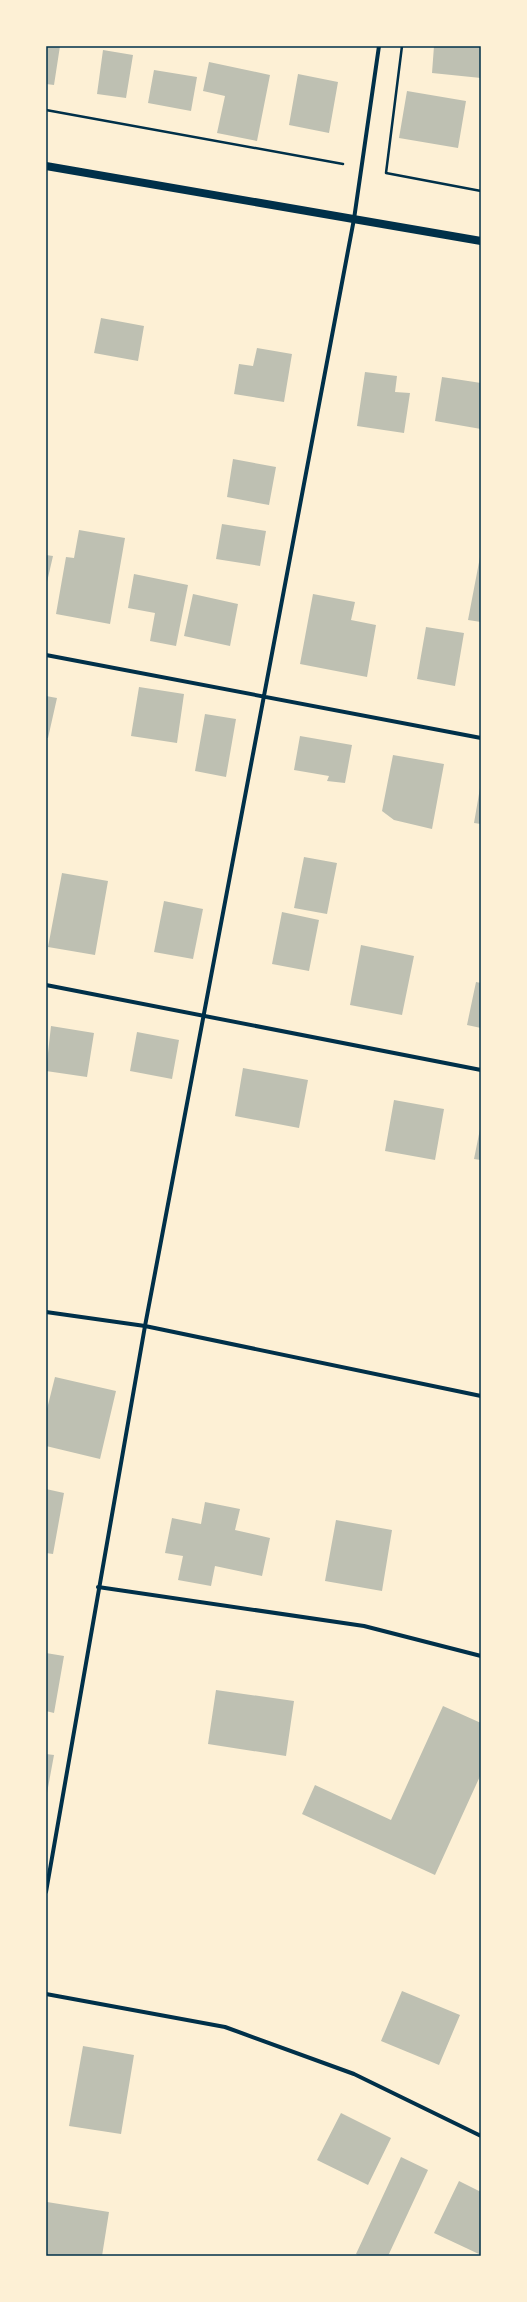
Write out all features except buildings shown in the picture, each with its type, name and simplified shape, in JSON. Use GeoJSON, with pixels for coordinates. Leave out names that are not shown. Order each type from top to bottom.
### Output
{"type":"FeatureCollection","features":[{"type":"Feature","properties":{"kind":"main road"},"geometry":{"type":"LineString","coordinates":[[46,166],[481,241]]}},
{"type":"Feature","properties":{"kind":"street"},"geometry":{"type":"LineString","coordinates":[[46,1892],[98,1587],[145,1326],[205,1015],[354,219],[379,46]]}},
{"type":"Feature","properties":{"kind":"street"},"geometry":{"type":"LineString","coordinates":[[46,655],[481,738]]}},
{"type":"Feature","properties":{"kind":"street"},"geometry":{"type":"LineString","coordinates":[[46,985],[481,1070]]}},
{"type":"Feature","properties":{"kind":"street"},"geometry":{"type":"LineString","coordinates":[[46,1312],[145,1326],[481,1396]]}},
{"type":"Feature","properties":{"kind":"street"},"geometry":{"type":"LineString","coordinates":[[98,1587],[364,1626],[481,1656]]}},
{"type":"Feature","properties":{"kind":"street"},"geometry":{"type":"LineString","coordinates":[[46,1994],[225,2027],[354,2074],[481,2136]]}},
{"type":"Feature","properties":{"kind":"path"},"geometry":{"type":"LineString","coordinates":[[402,46],[386,173],[481,191]]}},
{"type":"Feature","properties":{"kind":"path"},"geometry":{"type":"LineString","coordinates":[[46,110],[349,165]]}}]}
